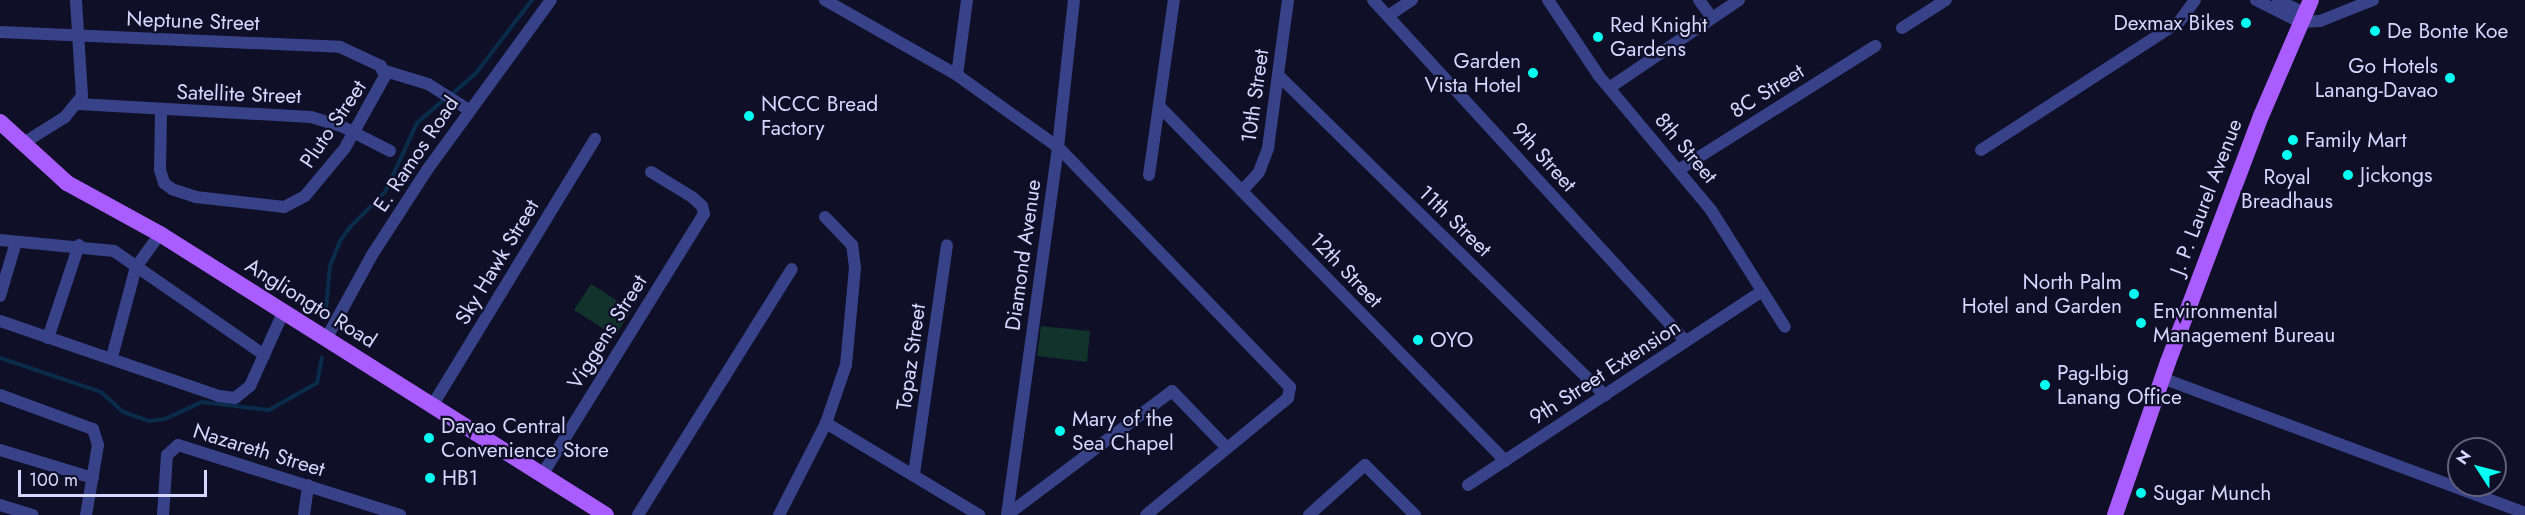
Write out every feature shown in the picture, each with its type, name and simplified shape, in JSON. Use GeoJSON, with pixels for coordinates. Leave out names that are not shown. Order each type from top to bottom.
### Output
{"type":"FeatureCollection","features":[{"type":"Feature","properties":{"kind":"main road","name":"J. P. Laurel Avenue"},"geometry":{"type":"LineString","coordinates":[[2115,515],[2162,378],[2305,11]]}},
{"type":"Feature","properties":{"kind":"main road","name":"Angliongto Road"},"geometry":{"type":"LineString","coordinates":[[3,130],[67,183],[160,234],[606,515]]}},
{"type":"Feature","properties":{"kind":"street"},"geometry":{"type":"LineString","coordinates":[[22,144],[65,117],[78,104],[84,86],[76,0]]}},
{"type":"Feature","properties":{"kind":"street","name":"E. Ramos Road"},"geometry":{"type":"LineString","coordinates":[[326,339],[382,239],[469,110],[551,0]]}},
{"type":"Feature","properties":{"kind":"street"},"geometry":{"type":"LineString","coordinates":[[825,0],[957,75],[1058,147],[1287,383],[1291,393],[1288,398],[1146,515]]}},
{"type":"Feature","properties":{"kind":"street"},"geometry":{"type":"LineString","coordinates":[[957,75],[967,0]]}},
{"type":"Feature","properties":{"kind":"street","name":"Diamond Avenue"},"geometry":{"type":"LineString","coordinates":[[1007,515],[1058,147],[1074,0]]}},
{"type":"Feature","properties":{"kind":"street"},"geometry":{"type":"LineString","coordinates":[[1149,175],[1174,0]]}},
{"type":"Feature","properties":{"kind":"street","name":"10th Street"},"geometry":{"type":"LineString","coordinates":[[1242,191],[1265,159],[1288,0]]}},
{"type":"Feature","properties":{"kind":"street","name":"9th Street"},"geometry":{"type":"LineString","coordinates":[[1372,0],[1686,341]]}},
{"type":"Feature","properties":{"kind":"street"},"geometry":{"type":"LineString","coordinates":[[1388,16],[1412,0]]}},
{"type":"Feature","properties":{"kind":"street","name":"8th Street"},"geometry":{"type":"LineString","coordinates":[[1548,0],[1609,88],[1680,169],[1711,210],[1785,327]]}},
{"type":"Feature","properties":{"kind":"street"},"geometry":{"type":"LineString","coordinates":[[1699,0],[1712,18]]}},
{"type":"Feature","properties":{"kind":"street"},"geometry":{"type":"LineString","coordinates":[[1609,88],[1739,0]]}},
{"type":"Feature","properties":{"kind":"street"},"geometry":{"type":"LineString","coordinates":[[1902,28],[1946,0]]}},
{"type":"Feature","properties":{"kind":"street"},"geometry":{"type":"LineString","coordinates":[[1981,150],[2179,22],[2195,0]]}},
{"type":"Feature","properties":{"kind":"street"},"geometry":{"type":"LineString","coordinates":[[2256,0],[2305,11]]}},
{"type":"Feature","properties":{"kind":"street"},"geometry":{"type":"LineString","coordinates":[[2278,0],[2305,11],[2320,21],[2373,0]]}},
{"type":"Feature","properties":{"kind":"street","name":"Neptune Street"},"geometry":{"type":"LineString","coordinates":[[0,32],[340,47],[382,68],[428,84],[469,110]]}},
{"type":"Feature","properties":{"kind":"street","name":"8C Street"},"geometry":{"type":"LineString","coordinates":[[1680,169],[1875,46]]}},
{"type":"Feature","properties":{"kind":"street","name":"Pluto Street"},"geometry":{"type":"LineString","coordinates":[[161,110],[161,178],[172,189],[207,198],[294,205],[314,187],[355,134],[385,81],[382,68]]}},
{"type":"Feature","properties":{"kind":"street","name":"11th Street"},"geometry":{"type":"LineString","coordinates":[[1278,75],[1605,395]]}},
{"type":"Feature","properties":{"kind":"street","name":"Satellite Street"},"geometry":{"type":"LineString","coordinates":[[78,104],[311,117],[390,151]]}},
{"type":"Feature","properties":{"kind":"street","name":"12th Street"},"geometry":{"type":"LineString","coordinates":[[1159,106],[1505,461]]}},
{"type":"Feature","properties":{"kind":"street","name":"Sky Hawk Street"},"geometry":{"type":"LineString","coordinates":[[432,406],[595,139]]}},
{"type":"Feature","properties":{"kind":"street","name":"Viggens Street"},"geometry":{"type":"LineString","coordinates":[[542,475],[704,210],[692,197],[651,172]]}},
{"type":"Feature","properties":{"kind":"street"},"geometry":{"type":"LineString","coordinates":[[779,515],[826,423],[846,365],[855,268],[852,245],[847,236],[825,217]]}},
{"type":"Feature","properties":{"kind":"street"},"geometry":{"type":"LineString","coordinates":[[112,357],[136,267],[160,234]]}},
{"type":"Feature","properties":{"kind":"street"},"geometry":{"type":"LineString","coordinates":[[0,240],[80,245],[114,251],[264,355]]}},
{"type":"Feature","properties":{"kind":"street"},"geometry":{"type":"LineString","coordinates":[[0,296],[16,242]]}},
{"type":"Feature","properties":{"kind":"street"},"geometry":{"type":"LineString","coordinates":[[48,338],[80,245]]}},
{"type":"Feature","properties":{"kind":"street","name":"Topaz Street"},"geometry":{"type":"LineString","coordinates":[[914,474],[947,245]]}},
{"type":"Feature","properties":{"kind":"street"},"geometry":{"type":"LineString","coordinates":[[638,515],[792,269]]}},
{"type":"Feature","properties":{"kind":"street","name":"9th Street Extension"},"geometry":{"type":"LineString","coordinates":[[1468,485],[1762,291]]}},
{"type":"Feature","properties":{"kind":"street"},"geometry":{"type":"LineString","coordinates":[[0,321],[112,357],[219,396],[243,395],[283,313]]}},
{"type":"Feature","properties":{"kind":"street"},"geometry":{"type":"LineString","coordinates":[[2162,378],[2525,513]]}},
{"type":"Feature","properties":{"kind":"street"},"geometry":{"type":"LineString","coordinates":[[1007,515],[1172,392],[1227,447]]}},
{"type":"Feature","properties":{"kind":"street"},"geometry":{"type":"LineString","coordinates":[[0,395],[93,429],[98,445],[86,515]]}},
{"type":"Feature","properties":{"kind":"street"},"geometry":{"type":"LineString","coordinates":[[826,423],[979,515]]}},
{"type":"Feature","properties":{"kind":"street","name":"Nazareth Street"},"geometry":{"type":"LineString","coordinates":[[163,515],[167,455],[178,445],[400,515]]}},
{"type":"Feature","properties":{"kind":"street"},"geometry":{"type":"LineString","coordinates":[[0,450],[93,478]]}},
{"type":"Feature","properties":{"kind":"street"},"geometry":{"type":"LineString","coordinates":[[1309,515],[1365,465],[1415,515]]}},
{"type":"Feature","properties":{"kind":"street"},"geometry":{"type":"LineString","coordinates":[[304,515],[308,485]]}},
{"type":"Feature","properties":{"kind":"street"},"geometry":{"type":"LineString","coordinates":[[0,505],[33,515]]}},
{"type":"Feature","properties":{"kind":"green space"},"geometry":{"type":"Polygon","coordinates":[[[591,284],[632,310],[615,336],[574,310],[591,284]]]}},
{"type":"Feature","properties":{"kind":"green space"},"geometry":{"type":"Polygon","coordinates":[[[1041,326],[1090,331],[1087,362],[1037,356],[1041,326]]]}},
{"type":"Feature","properties":{"kind":"waterway"},"geometry":{"type":"LineString","coordinates":[[451,95],[476,73],[532,0]]}},
{"type":"Feature","properties":{"kind":"waterway"},"geometry":{"type":"LineString","coordinates":[[325,319],[330,266],[340,241],[350,227],[385,192],[417,123],[445,99]]}},
{"type":"Feature","properties":{"kind":"waterway"},"geometry":{"type":"LineString","coordinates":[[0,358],[101,392],[123,412],[149,421],[165,419],[202,402],[269,410],[317,383],[322,357]]}},
{"type":"Feature","properties":{"kind":"place","name":"Dexmax Bikes"},"geometry":{"type":"Point","coordinates":[2246,23]}},
{"type":"Feature","properties":{"kind":"place","name":"De Bonte Koe"},"geometry":{"type":"Point","coordinates":[2375,31]}},
{"type":"Feature","properties":{"kind":"place","name":"Red Knight Gardens"},"geometry":{"type":"Point","coordinates":[1598,37]}},
{"type":"Feature","properties":{"kind":"place","name":"Garden Vista Hotel"},"geometry":{"type":"Point","coordinates":[1533,73]}},
{"type":"Feature","properties":{"kind":"place","name":"Go Hotels Lanang-Davao"},"geometry":{"type":"Point","coordinates":[2450,78]}},
{"type":"Feature","properties":{"kind":"place","name":"NCCC Bread Factory"},"geometry":{"type":"Point","coordinates":[749,116]}},
{"type":"Feature","properties":{"kind":"place","name":"Family Mart"},"geometry":{"type":"Point","coordinates":[2293,140]}},
{"type":"Feature","properties":{"kind":"place","name":"Royal Breadhaus"},"geometry":{"type":"Point","coordinates":[2287,155]}},
{"type":"Feature","properties":{"kind":"place","name":"Jickongs"},"geometry":{"type":"Point","coordinates":[2348,175]}},
{"type":"Feature","properties":{"kind":"place","name":"North Palm Hotel and Garden"},"geometry":{"type":"Point","coordinates":[2134,294]}},
{"type":"Feature","properties":{"kind":"place","name":"Environmental Management Bureau"},"geometry":{"type":"Point","coordinates":[2141,323]}},
{"type":"Feature","properties":{"kind":"place","name":"OYO"},"geometry":{"type":"Point","coordinates":[1418,340]}},
{"type":"Feature","properties":{"kind":"place","name":"Pag-Ibig Lanang Office"},"geometry":{"type":"Point","coordinates":[2045,385]}},
{"type":"Feature","properties":{"kind":"place","name":"Mary of the Sea Chapel"},"geometry":{"type":"Point","coordinates":[1060,431]}},
{"type":"Feature","properties":{"kind":"place","name":"Davao Central Convenience Store"},"geometry":{"type":"Point","coordinates":[429,438]}},
{"type":"Feature","properties":{"kind":"place","name":"HB1"},"geometry":{"type":"Point","coordinates":[430,478]}},
{"type":"Feature","properties":{"kind":"place","name":"Sugar Munch"},"geometry":{"type":"Point","coordinates":[2141,493]}}]}
